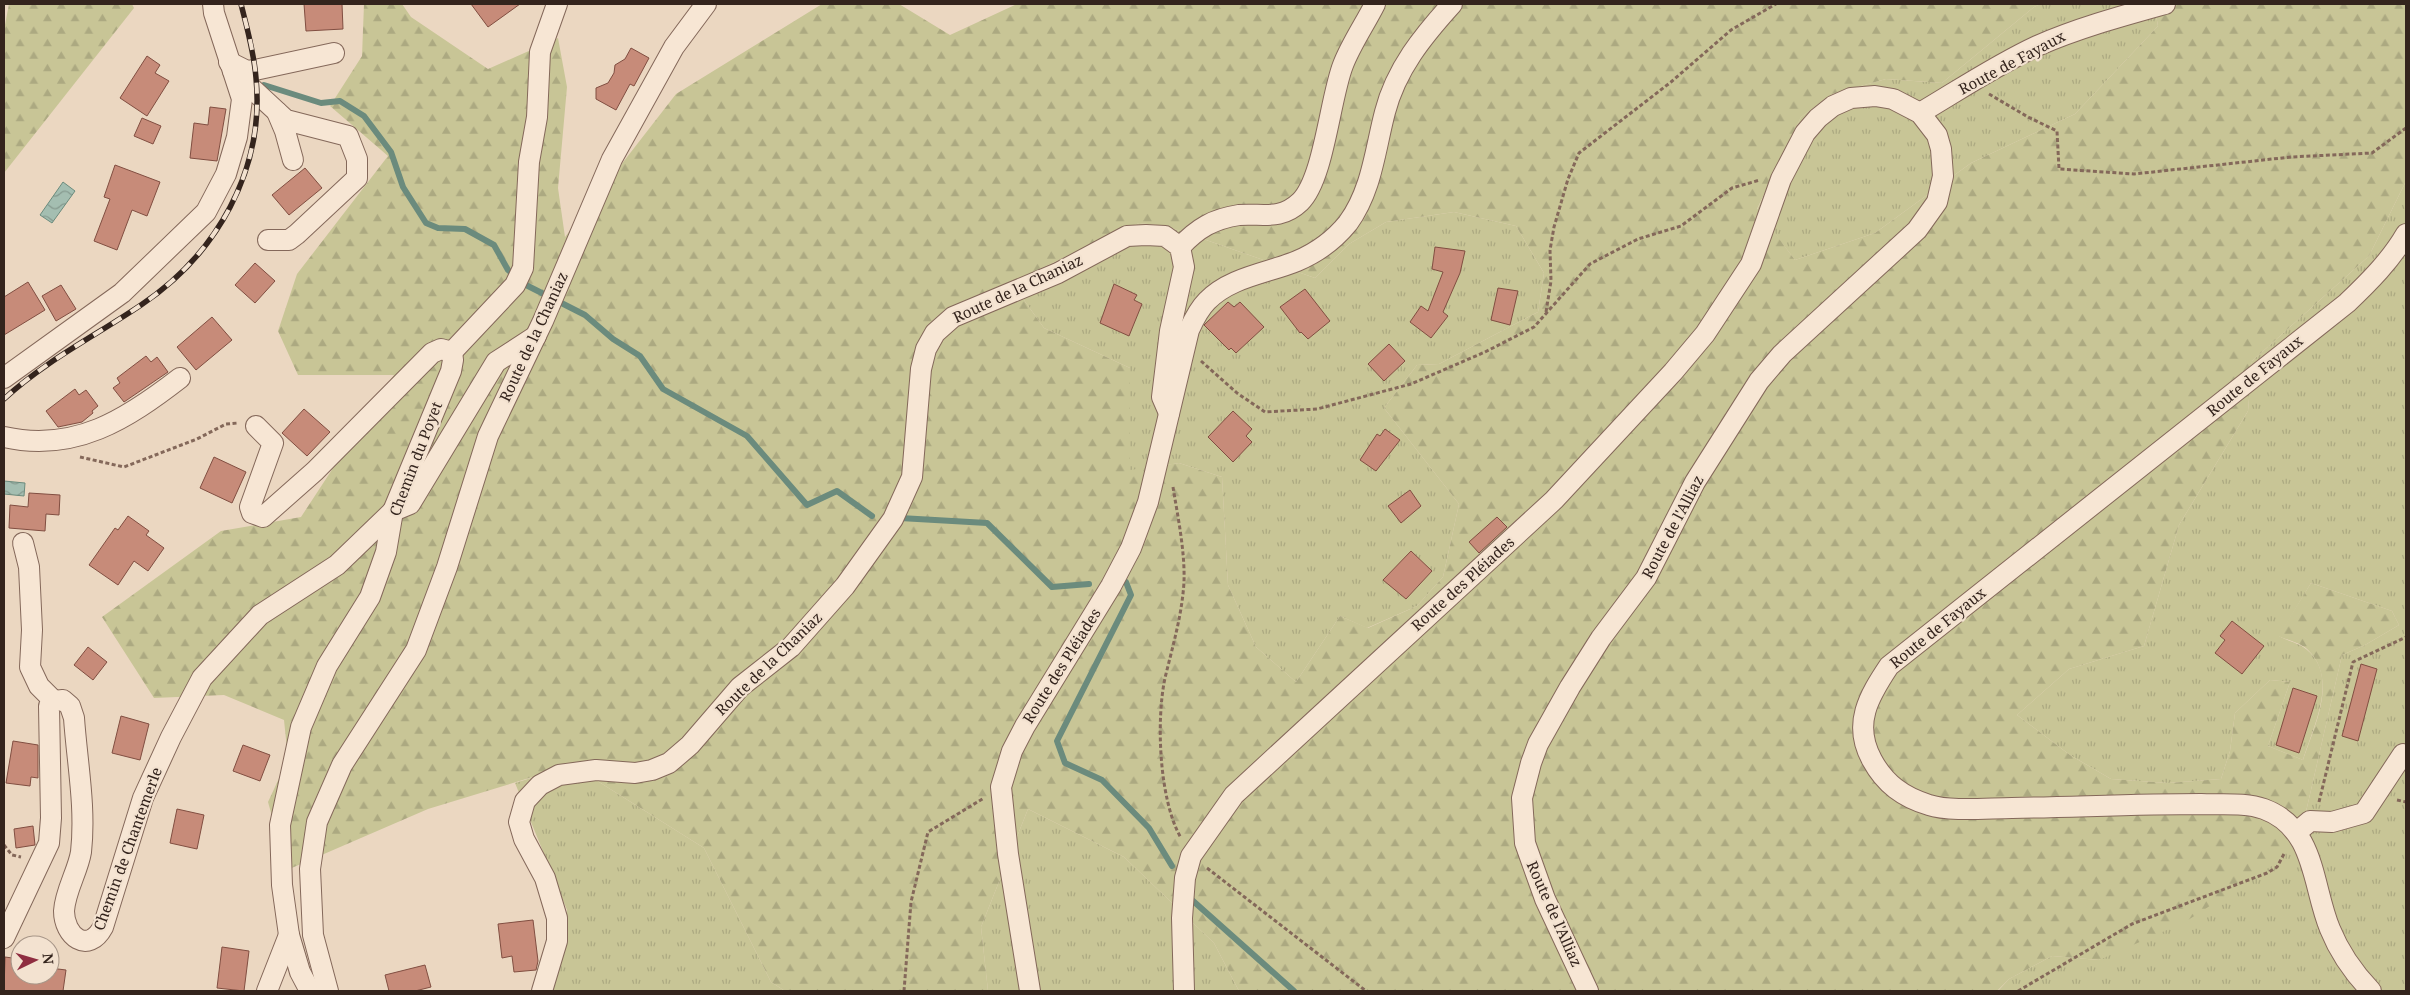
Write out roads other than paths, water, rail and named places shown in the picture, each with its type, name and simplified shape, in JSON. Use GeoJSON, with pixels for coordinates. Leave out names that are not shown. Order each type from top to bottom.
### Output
{"type":"FeatureCollection","features":[{"type":"Feature","properties":{"kind":"street"},"geometry":{"type":"LineString","coordinates":[[4,378],[122,293],[206,212],[226,174],[237,137],[242,99],[213,4]]}},
{"type":"Feature","properties":{"kind":"street"},"geometry":{"type":"LineString","coordinates":[[256,426],[273,443],[250,507],[252,513],[263,517],[314,471],[432,353],[441,349],[452,352],[519,276],[529,162],[537,118],[540,52],[557,4]]}},
{"type":"Feature","properties":{"kind":"street","name":"Route de la Chaniaz"},"geometry":{"type":"LineString","coordinates":[[328,991],[313,935],[310,869],[317,822],[342,765],[416,650],[448,566],[488,436],[539,328],[612,159],[674,47],[706,4]]}},
{"type":"Feature","properties":{"kind":"street"},"geometry":{"type":"LineString","coordinates":[[1169,413],[1162,397],[1170,331],[1184,267],[1180,247],[1197,230],[1217,220],[1239,215],[1278,216],[1300,202],[1315,177],[1343,64],[1375,4]]}},
{"type":"Feature","properties":{"kind":"street","name":"Route des Pléiades"},"geometry":{"type":"LineString","coordinates":[[1030,991],[1008,854],[1001,788],[1012,751],[1025,726],[1111,586],[1131,548],[1148,502],[1183,349],[1197,313],[1208,300],[1245,278],[1297,261],[1316,251],[1332,240],[1347,223],[1368,187],[1385,111],[1394,84],[1427,31],[1452,4]]}},
{"type":"Feature","properties":{"kind":"street","name":"Route de Fayaux"},"geometry":{"type":"LineString","coordinates":[[1920,113],[2036,47],[2076,30],[2165,4]]}},
{"type":"Feature","properties":{"kind":"street"},"geometry":{"type":"LineString","coordinates":[[231,66],[246,71],[255,70],[334,53]]}},
{"type":"Feature","properties":{"kind":"street"},"geometry":{"type":"LineString","coordinates":[[231,66],[286,120],[348,136],[357,159],[357,178],[297,234],[288,240],[268,240]]}},
{"type":"Feature","properties":{"kind":"street","name":"Route des Pléiades"},"geometry":{"type":"LineString","coordinates":[[1184,991],[1182,918],[1185,878],[1191,856],[1234,795],[1554,500],[1673,372],[1705,334],[1751,264],[1781,179],[1805,133],[1818,118],[1833,106],[1851,98],[1875,96],[1893,99],[1920,113]]}},
{"type":"Feature","properties":{"kind":"street"},"geometry":{"type":"LineString","coordinates":[[277,112],[285,131],[293,160]]}},
{"type":"Feature","properties":{"kind":"street","name":"Route de l'Alliaz"},"geometry":{"type":"LineString","coordinates":[[1588,991],[1545,900],[1525,843],[1522,798],[1525,782],[1538,744],[1597,644],[1646,578],[1695,482],[1759,381],[1782,354],[1906,241],[1931,212],[1940,193],[1943,160],[1937,135],[1920,113]]}},
{"type":"Feature","properties":{"kind":"street","name":"Route de Fayaux"},"geometry":{"type":"LineString","coordinates":[[2371,991],[2352,970],[2339,950],[2328,927],[2304,826],[2264,809],[2240,805],[2154,804],[1967,809],[1931,806],[1898,792],[1879,772],[1865,743],[1862,724],[1870,695],[1889,666],[2347,303],[2370,280],[2399,246],[2406,234]]}},
{"type":"Feature","properties":{"kind":"street","name":"Route de la Chaniaz"},"geometry":{"type":"LineString","coordinates":[[542,991],[557,941],[557,918],[545,878],[524,839],[519,822],[525,801],[540,785],[559,776],[596,770],[635,773],[652,770],[669,763],[690,745],[740,687],[791,647],[845,586],[893,519],[912,476],[921,369],[926,349],[935,333],[953,317],[1058,273],[1127,236],[1165,236],[1180,247]]}},
{"type":"Feature","properties":{"kind":"street"},"geometry":{"type":"LineString","coordinates":[[393,511],[410,504],[496,362],[539,328]]}},
{"type":"Feature","properties":{"kind":"street","name":"Chemin du Poyet"},"geometry":{"type":"LineString","coordinates":[[310,991],[300,972],[289,935],[282,885],[280,824],[301,727],[327,666],[370,598],[386,552],[393,511],[451,371],[452,352]]}},
{"type":"Feature","properties":{"kind":"street"},"geometry":{"type":"LineString","coordinates":[[4,436],[60,441],[108,427],[142,407],[180,378]]}},
{"type":"Feature","properties":{"kind":"street","name":"Chemin de Chantemerle"},"geometry":{"type":"LineString","coordinates":[[54,701],[63,700],[70,706],[74,718],[83,814],[81,854],[64,910],[68,928],[77,939],[88,941],[98,937],[103,927],[143,798],[171,737],[202,678],[260,615],[337,565],[393,511]]}},
{"type":"Feature","properties":{"kind":"street"},"geometry":{"type":"LineString","coordinates":[[4,938],[49,843],[51,818],[51,748],[48,716],[49,706],[54,701],[39,686],[30,667],[32,630],[29,567],[23,543]]}},
{"type":"Feature","properties":{"kind":"street"},"geometry":{"type":"LineString","coordinates":[[2304,826],[2332,822],[2364,813],[2403,754]]}},
{"type":"Feature","properties":{"kind":"street"},"geometry":{"type":"LineString","coordinates":[[267,991],[289,935]]}},
{"type":"Feature","properties":{"kind":"water"},"geometry":{"type":"Polygon","coordinates":[[[63,182],[75,191],[52,223],[40,215],[63,182]]]}},
{"type":"Feature","properties":{"kind":"water"},"geometry":{"type":"Polygon","coordinates":[[[4,481],[25,483],[24,496],[4,494],[4,481]]]}},
{"type":"Feature","properties":{"kind":"waterway"},"geometry":{"type":"LineString","coordinates":[[264,85],[321,103],[340,101],[364,116],[391,152],[403,187],[426,223],[438,228],[465,229],[494,245],[508,270],[526,285],[585,315],[613,339],[640,356],[663,389],[747,436],[807,505],[837,491],[872,516]]}},
{"type":"Feature","properties":{"kind":"waterway"},"geometry":{"type":"LineString","coordinates":[[900,518],[987,523],[1052,587],[1089,584]]}},
{"type":"Feature","properties":{"kind":"waterway"},"geometry":{"type":"LineString","coordinates":[[1126,582],[1131,595],[1057,741],[1065,763],[1102,780],[1149,828],[1172,866]]}},
{"type":"Feature","properties":{"kind":"waterway"},"geometry":{"type":"LineString","coordinates":[[1192,900],[1294,991]]}},
{"type":"Feature","properties":{"kind":"railway"},"geometry":{"type":"LineString","coordinates":[[4,399],[53,361],[141,305],[168,285],[192,261],[213,235],[230,207],[243,177],[252,145],[257,112],[254,59],[241,4]]}}]}
